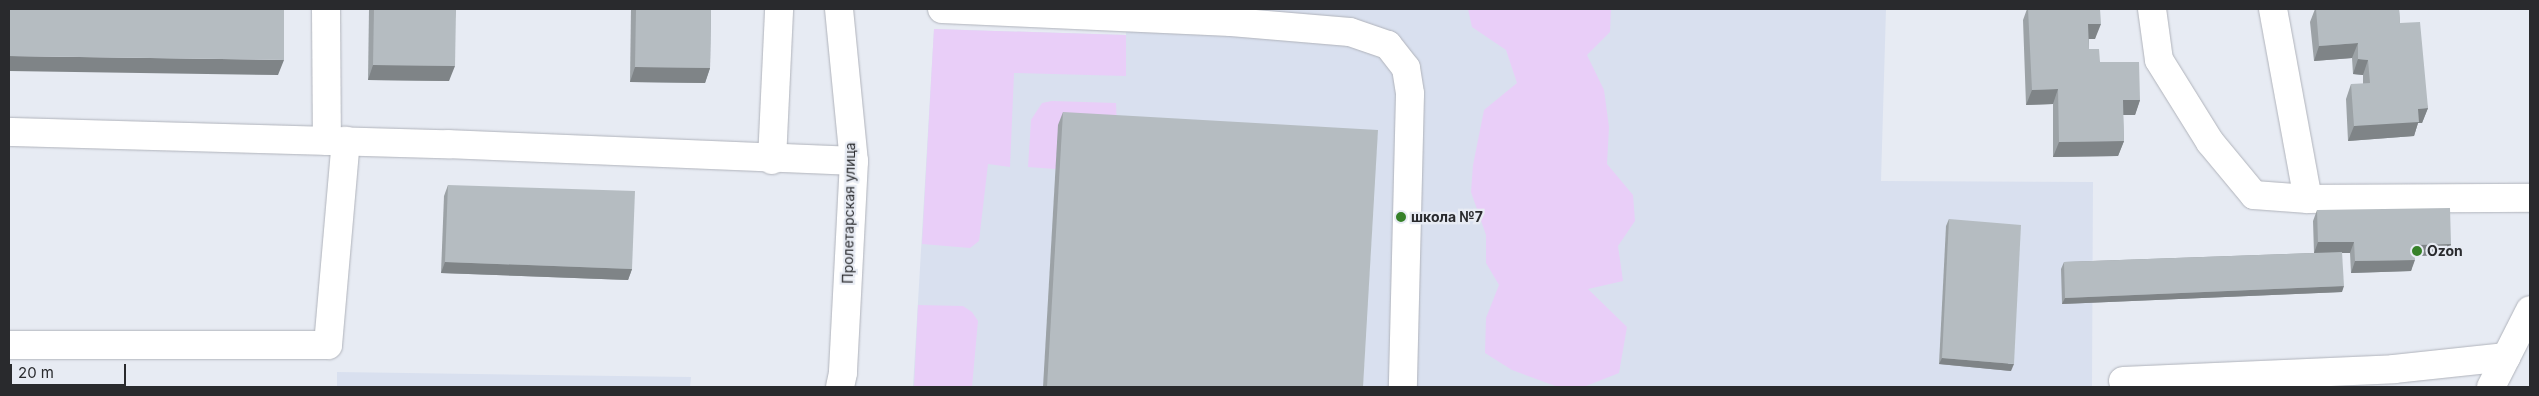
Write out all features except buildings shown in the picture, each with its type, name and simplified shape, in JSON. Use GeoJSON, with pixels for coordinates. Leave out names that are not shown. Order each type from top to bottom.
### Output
{"type":"FeatureCollection","features":[{"type":"Feature","properties":{"kind":"street"},"geometry":{"type":"LineString","coordinates":[[9,345],[328,345],[336,141],[326,9]]}},
{"type":"Feature","properties":{"kind":"street"},"geometry":{"type":"LineString","coordinates":[[772,160],[779,9]]}},
{"type":"Feature","properties":{"kind":"street","name":"Пролетарская улица"},"geometry":{"type":"LineString","coordinates":[[839,9],[854,161],[840,387]]}},
{"type":"Feature","properties":{"kind":"street"},"geometry":{"type":"LineString","coordinates":[[942,9],[1231,22],[1350,32],[1388,45],[1406,68],[1410,94],[1403,387]]}},
{"type":"Feature","properties":{"kind":"street"},"geometry":{"type":"LineString","coordinates":[[2152,9],[2159,60],[2210,142],[2254,195],[2308,199],[2530,198]]}},
{"type":"Feature","properties":{"kind":"street"},"geometry":{"type":"LineString","coordinates":[[2274,9],[2308,199]]}},
{"type":"Feature","properties":{"kind":"street"},"geometry":{"type":"LineString","coordinates":[[9,132],[336,141],[772,160],[854,161]]}},
{"type":"Feature","properties":{"kind":"street"},"geometry":{"type":"LineString","coordinates":[[2491,387],[2530,310]]}},
{"type":"Feature","properties":{"kind":"street"},"geometry":{"type":"LineString","coordinates":[[2123,380],[2394,369],[2506,356]]}},
{"type":"Feature","properties":{"kind":"shaded area","name":"школа №7"},"geometry":{"type":"Polygon","coordinates":[[[1127,9],[1886,9],[1881,181],[2093,182],[2092,387],[913,387],[934,29],[1126,35],[1127,9]]]}},
{"type":"Feature","properties":{"kind":"shaded area"},"geometry":{"type":"Polygon","coordinates":[[[1468,9],[1611,9],[1610,32],[1587,55],[1604,90],[1609,127],[1607,164],[1633,195],[1635,221],[1618,246],[1623,281],[1588,289],[1627,327],[1619,373],[1586,386],[1558,387],[1512,370],[1485,353],[1486,318],[1499,285],[1486,263],[1486,235],[1471,192],[1473,165],[1484,110],[1517,83],[1506,50],[1472,27],[1468,9]]]}},
{"type":"Feature","properties":{"kind":"shaded area"},"geometry":{"type":"Polygon","coordinates":[[[934,29],[1126,35],[1126,76],[1014,73],[1010,167],[988,164],[979,241],[970,248],[922,244],[934,29]]]}},
{"type":"Feature","properties":{"kind":"shaded area"},"geometry":{"type":"Polygon","coordinates":[[[1052,101],[1116,103],[1117,129],[1055,169],[1028,167],[1031,120],[1042,103],[1052,101]]]}},
{"type":"Feature","properties":{"kind":"shaded area"},"geometry":{"type":"Polygon","coordinates":[[[918,305],[963,306],[972,312],[978,321],[972,387],[914,387],[918,305]]]}},
{"type":"Feature","properties":{"kind":"shaded area"},"geometry":{"type":"Polygon","coordinates":[[[337,372],[691,377],[690,387],[337,387],[337,372]]]}},
{"type":"Feature","properties":{"kind":"place","name":"школа №7"},"geometry":{"type":"Point","coordinates":[1401,217]}},
{"type":"Feature","properties":{"kind":"place","name":"Ozon"},"geometry":{"type":"Point","coordinates":[2417,251]}}]}
